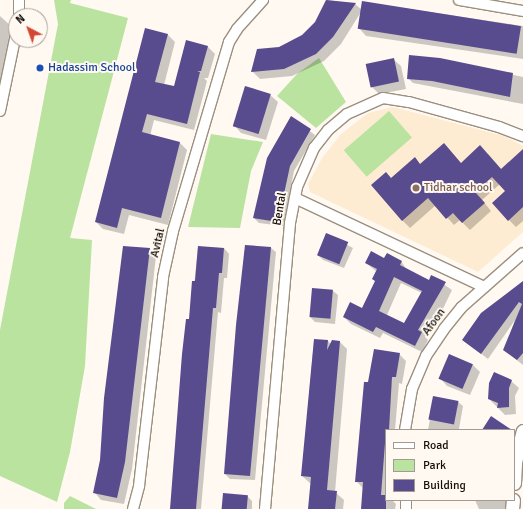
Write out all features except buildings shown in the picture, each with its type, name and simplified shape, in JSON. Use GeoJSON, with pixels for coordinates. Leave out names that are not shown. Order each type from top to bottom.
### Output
{"type":"FeatureCollection","features":[{"type":"Feature","properties":{"kind":"street","name":"Avital"},"geometry":{"type":"LineString","coordinates":[[133,509],[139,486],[163,277],[172,235],[229,42],[237,29],[263,0]]}},
{"type":"Feature","properties":{"kind":"street"},"geometry":{"type":"LineString","coordinates":[[459,0],[523,11]]}},
{"type":"Feature","properties":{"kind":"street"},"geometry":{"type":"LineString","coordinates":[[0,109],[13,48]]}},
{"type":"Feature","properties":{"kind":"street","name":"Bental"},"geometry":{"type":"LineString","coordinates":[[265,509],[290,223],[295,198],[304,167],[328,130],[347,114],[383,98],[409,102],[499,127],[523,136]]}},
{"type":"Feature","properties":{"kind":"street"},"geometry":{"type":"LineString","coordinates":[[295,198],[484,287]]}},
{"type":"Feature","properties":{"kind":"street","name":"Afoon"},"geometry":{"type":"LineString","coordinates":[[405,429],[412,389],[426,356],[444,329],[484,287],[523,253]]}},
{"type":"Feature","properties":{"kind":"street"},"geometry":{"type":"LineString","coordinates":[[515,472],[523,431]]}},
{"type":"Feature","properties":{"kind":"shaded area","name":"Tidhar school"},"geometry":{"type":"Polygon","coordinates":[[[393,107],[504,136],[523,146],[523,232],[478,272],[310,192],[308,184],[322,158],[341,134],[368,113],[393,107]]]}},
{"type":"Feature","properties":{"kind":"green space"},"geometry":{"type":"Polygon","coordinates":[[[54,0],[71,0],[70,3],[128,18],[70,238],[92,240],[85,366],[70,452],[57,502],[0,476],[0,330],[58,24],[54,0]]]}},
{"type":"Feature","properties":{"kind":"green space"},"geometry":{"type":"Polygon","coordinates":[[[319,58],[346,102],[316,128],[277,96],[297,74],[319,58]]]}},
{"type":"Feature","properties":{"kind":"green space"},"geometry":{"type":"Polygon","coordinates":[[[389,111],[412,137],[367,177],[344,150],[389,111]]]}},
{"type":"Feature","properties":{"kind":"green space"},"geometry":{"type":"Polygon","coordinates":[[[211,134],[263,142],[251,171],[240,228],[188,227],[211,134]]]}},
{"type":"Feature","properties":{"kind":"green space"},"geometry":{"type":"Polygon","coordinates":[[[70,496],[96,509],[64,509],[64,503],[70,496]]]}},
{"type":"Feature","properties":{"kind":"place","name":"Hadassim School"},"geometry":{"type":"Point","coordinates":[40,68]}},
{"type":"Feature","properties":{"kind":"place","name":"Tidhar school"},"geometry":{"type":"Point","coordinates":[416,188]}}]}
